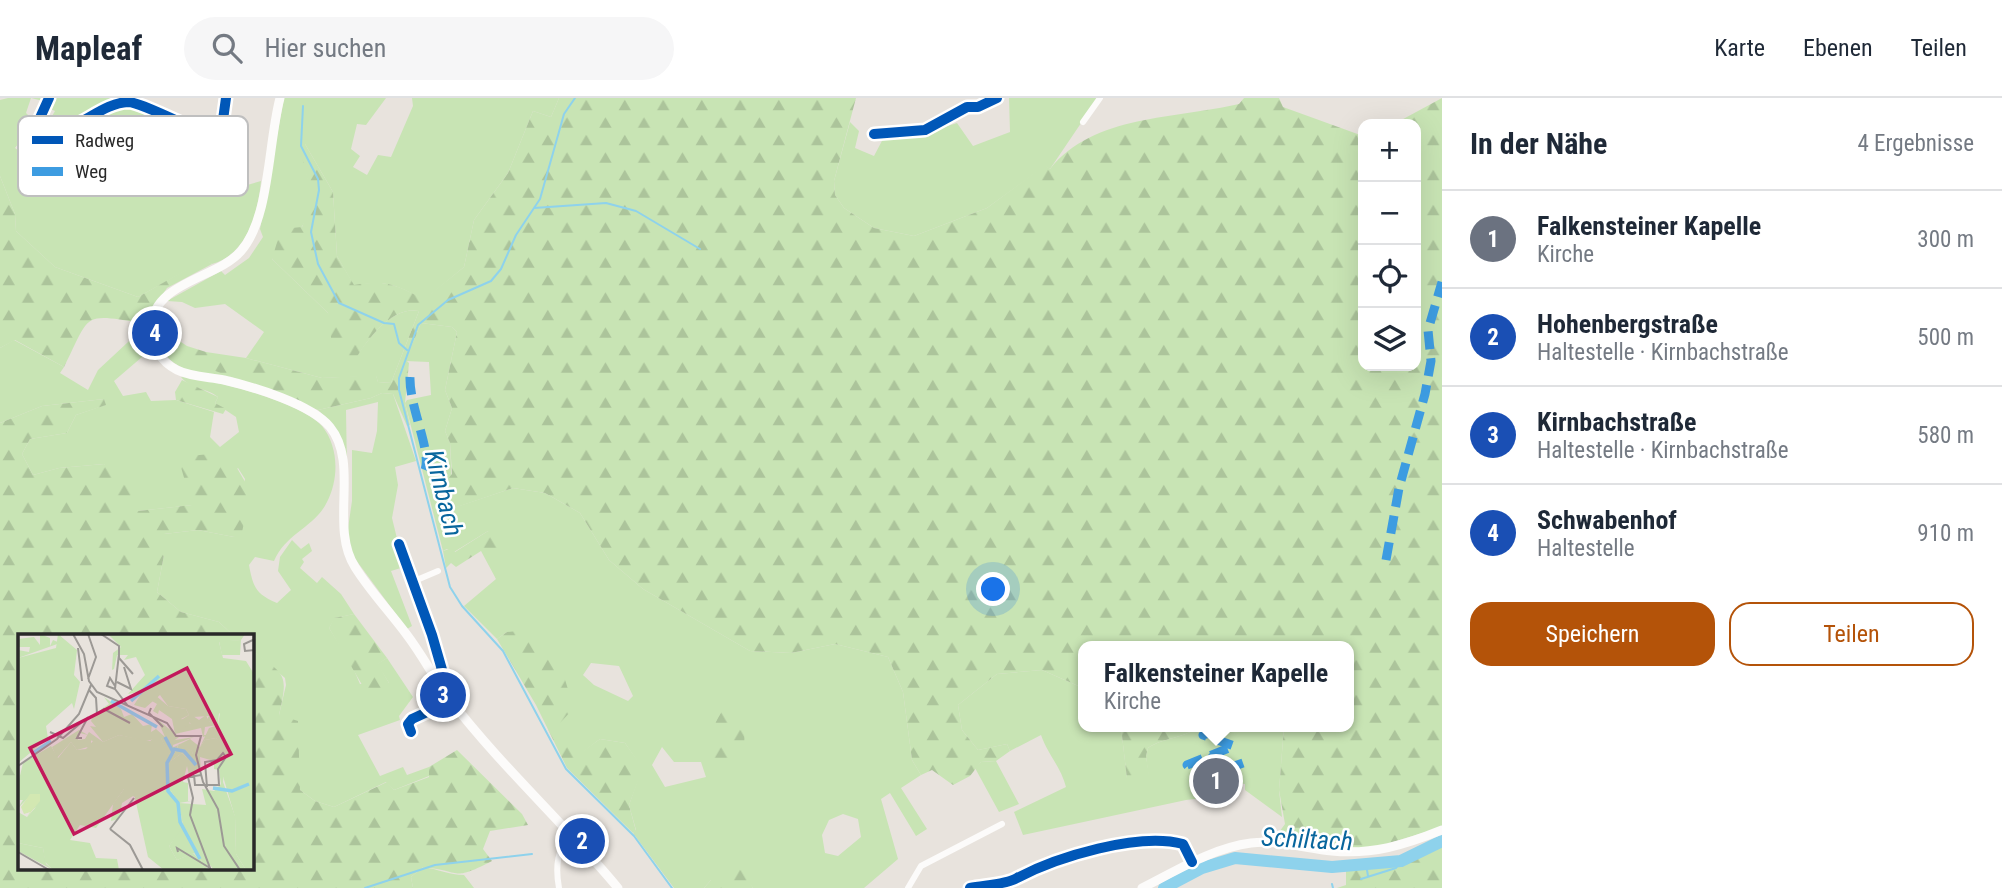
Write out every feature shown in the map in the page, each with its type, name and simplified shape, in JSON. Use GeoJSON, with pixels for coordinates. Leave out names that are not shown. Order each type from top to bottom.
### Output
{"type":"FeatureCollection","features":[{"type":"Feature","properties":{"kind":"main road"},"geometry":{"type":"LineString","coordinates":[[280,98],[271,137],[263,204],[250,239],[239,253],[223,265],[179,287],[164,299],[151,326],[152,339],[160,356],[178,371],[246,386],[276,397],[316,414],[332,429],[340,449],[344,478],[346,548],[363,579],[408,636],[451,701],[504,764],[572,833],[618,888]]}},
{"type":"Feature","properties":{"kind":"main road"},"geometry":{"type":"LineString","coordinates":[[1142,888],[1192,862],[1233,846],[1265,842],[1332,851],[1368,851],[1399,847],[1442,830]]}},
{"type":"Feature","properties":{"kind":"street"},"geometry":{"type":"LineString","coordinates":[[40,116],[49,98]]}},
{"type":"Feature","properties":{"kind":"street"},"geometry":{"type":"LineString","coordinates":[[224,116],[226,98]]}},
{"type":"Feature","properties":{"kind":"street"},"geometry":{"type":"LineString","coordinates":[[874,134],[925,130],[967,107],[978,107],[997,98]]}},
{"type":"Feature","properties":{"kind":"street"},"geometry":{"type":"LineString","coordinates":[[1083,122],[1100,98]]}},
{"type":"Feature","properties":{"kind":"street"},"geometry":{"type":"LineString","coordinates":[[88,116],[130,102],[164,116]]}},
{"type":"Feature","properties":{"kind":"street"},"geometry":{"type":"LineString","coordinates":[[399,544],[446,678],[451,701],[412,719],[408,724],[411,732]]}},
{"type":"Feature","properties":{"kind":"street"},"geometry":{"type":"LineString","coordinates":[[412,582],[438,571]]}},
{"type":"Feature","properties":{"kind":"street"},"geometry":{"type":"LineString","coordinates":[[908,888],[921,866],[1002,824]]}},
{"type":"Feature","properties":{"kind":"street"},"geometry":{"type":"LineString","coordinates":[[559,888],[556,874],[559,847],[572,833]]}},
{"type":"Feature","properties":{"kind":"street"},"geometry":{"type":"LineString","coordinates":[[970,888],[1017,878],[1094,851],[1155,840],[1183,844],[1192,862]]}},
{"type":"Feature","properties":{"kind":"street"},"geometry":{"type":"LineString","coordinates":[[1017,878],[1018,888]]}},
{"type":"Feature","properties":{"kind":"green space"},"geometry":{"type":"Polygon","coordinates":[[[31,98],[26,113],[29,116],[18,116],[18,144],[15,148],[18,150],[18,196],[248,196],[248,185],[261,181],[254,218],[243,242],[224,259],[212,264],[205,260],[138,297],[55,267],[16,231],[15,214],[0,176],[0,100],[31,98]]]}},
{"type":"Feature","properties":{"kind":"green space"},"geometry":{"type":"Polygon","coordinates":[[[53,98],[111,98],[113,104],[86,116],[52,116],[55,111],[46,107],[53,98]]]}},
{"type":"Feature","properties":{"kind":"green space"},"geometry":{"type":"Polygon","coordinates":[[[284,98],[386,98],[366,125],[357,124],[351,149],[360,156],[353,167],[367,175],[378,155],[391,157],[413,106],[412,98],[559,98],[551,117],[533,111],[508,173],[474,220],[464,267],[424,300],[383,283],[354,286],[337,256],[333,192],[305,144],[305,163],[311,194],[309,213],[293,238],[272,259],[328,313],[356,357],[375,332],[391,318],[400,313],[419,311],[391,383],[378,382],[376,376],[322,378],[246,358],[264,332],[225,304],[195,308],[182,302],[167,301],[221,271],[225,275],[249,258],[263,237],[260,229],[284,98]]]}},
{"type":"Feature","properties":{"kind":"green space"},"geometry":{"type":"Polygon","coordinates":[[[559,98],[856,98],[834,181],[835,195],[844,208],[874,228],[914,236],[987,208],[1045,165],[1050,169],[1068,151],[1113,128],[1239,104],[1244,98],[1279,98],[1283,107],[1358,134],[1358,371],[1421,371],[1421,119],[1403,119],[1442,98],[1442,827],[1370,849],[1274,839],[1285,824],[1279,790],[1284,732],[1354,732],[1354,641],[1078,641],[1078,686],[1042,670],[997,674],[958,705],[962,730],[978,750],[1007,744],[1010,751],[996,761],[981,762],[970,776],[953,785],[932,770],[921,775],[912,760],[903,692],[888,657],[835,644],[791,653],[750,651],[643,589],[609,560],[580,513],[545,493],[513,488],[454,508],[445,491],[446,483],[452,474],[450,443],[445,431],[452,408],[445,390],[457,332],[452,327],[421,323],[406,360],[409,363],[405,403],[410,425],[407,426],[393,394],[382,393],[318,410],[192,362],[169,349],[162,335],[166,332],[187,346],[206,352],[246,358],[322,378],[376,375],[378,382],[391,383],[419,311],[400,313],[391,318],[375,333],[356,358],[344,359],[332,346],[328,313],[272,259],[281,229],[302,227],[309,204],[300,145],[305,144],[333,192],[337,256],[354,285],[390,284],[424,299],[464,267],[474,220],[508,173],[533,111],[551,117],[559,98]]]}},
{"type":"Feature","properties":{"kind":"green space"},"geometry":{"type":"Polygon","coordinates":[[[1009,98],[1098,98],[1050,169],[1045,166],[987,208],[914,236],[874,228],[844,208],[835,195],[834,181],[850,122],[859,131],[855,148],[874,156],[884,137],[926,133],[957,123],[973,146],[1010,132],[1009,98]]]}},
{"type":"Feature","properties":{"kind":"green space"},"geometry":{"type":"Polygon","coordinates":[[[123,105],[137,106],[160,116],[95,116],[123,105]]]}},
{"type":"Feature","properties":{"kind":"green space"},"geometry":{"type":"Polygon","coordinates":[[[0,176],[15,214],[16,231],[55,267],[138,297],[205,259],[212,264],[167,288],[143,323],[108,318],[90,321],[79,336],[64,367],[15,340],[0,348],[0,176]]]}},
{"type":"Feature","properties":{"kind":"green space"},"geometry":{"type":"Polygon","coordinates":[[[421,323],[452,327],[457,332],[445,390],[452,408],[445,431],[450,443],[453,508],[513,488],[545,493],[580,513],[609,560],[643,589],[750,651],[791,653],[835,644],[888,657],[903,692],[912,760],[921,775],[901,788],[927,829],[916,836],[890,793],[881,799],[898,859],[864,888],[753,888],[747,880],[711,880],[704,888],[674,888],[633,833],[636,830],[629,805],[642,768],[625,743],[600,739],[579,755],[566,739],[507,632],[497,639],[464,606],[496,579],[488,531],[454,552],[447,549],[443,551],[405,403],[407,400],[431,395],[429,362],[405,361],[421,323]],[[591,663],[583,675],[594,685],[628,701],[633,696],[619,666],[591,663]],[[662,747],[652,765],[665,787],[706,777],[701,762],[674,762],[662,747]],[[843,814],[829,820],[822,835],[825,853],[838,856],[861,837],[858,819],[843,814]]]}},
{"type":"Feature","properties":{"kind":"green space"},"geometry":{"type":"Polygon","coordinates":[[[145,329],[149,351],[114,381],[123,396],[146,392],[151,401],[176,400],[214,412],[210,437],[220,447],[239,432],[236,417],[215,403],[218,397],[189,384],[181,377],[214,382],[277,400],[296,408],[322,426],[332,444],[335,463],[334,483],[327,502],[315,518],[286,543],[274,561],[255,557],[249,565],[252,579],[260,593],[277,603],[291,590],[278,571],[280,557],[292,540],[301,549],[309,543],[312,551],[302,559],[304,562],[300,568],[317,583],[322,577],[341,594],[354,614],[335,618],[329,628],[351,663],[360,684],[389,683],[377,664],[387,658],[413,697],[399,716],[400,720],[358,735],[380,776],[403,767],[407,775],[429,767],[429,776],[394,790],[386,782],[334,807],[315,801],[300,790],[279,715],[286,685],[285,678],[254,652],[254,634],[232,634],[219,622],[181,612],[157,592],[164,555],[164,534],[198,530],[234,537],[245,479],[238,468],[193,505],[138,511],[104,464],[59,468],[33,475],[22,454],[30,439],[67,433],[76,415],[105,405],[104,399],[42,406],[0,423],[0,348],[14,340],[64,367],[60,373],[88,390],[98,370],[145,329]]]}},
{"type":"Feature","properties":{"kind":"green space"},"geometry":{"type":"Polygon","coordinates":[[[161,330],[169,332],[163,337],[168,341],[231,377],[195,373],[174,363],[160,345],[156,333],[161,330]]]}},
{"type":"Feature","properties":{"kind":"green space"},"geometry":{"type":"Polygon","coordinates":[[[182,380],[218,397],[215,403],[226,409],[223,414],[176,400],[175,392],[182,380]]]}},
{"type":"Feature","properties":{"kind":"green space"},"geometry":{"type":"Polygon","coordinates":[[[382,393],[393,394],[416,461],[395,467],[398,485],[392,518],[404,567],[391,571],[412,626],[407,629],[353,556],[347,535],[352,501],[352,450],[372,453],[377,431],[378,402],[346,410],[347,471],[333,425],[318,410],[382,393]]]}},
{"type":"Feature","properties":{"kind":"green space"},"geometry":{"type":"Polygon","coordinates":[[[104,399],[106,405],[76,415],[67,433],[30,439],[22,454],[33,475],[59,468],[104,464],[132,483],[138,511],[192,505],[178,457],[221,453],[230,456],[251,492],[242,532],[234,537],[198,530],[164,534],[164,555],[157,592],[181,612],[219,622],[232,634],[18,634],[18,870],[254,870],[254,652],[282,676],[284,690],[279,715],[298,721],[300,790],[315,801],[334,807],[387,782],[394,790],[429,777],[429,767],[457,750],[522,814],[528,825],[490,831],[483,849],[492,861],[463,873],[423,867],[411,877],[413,888],[0,888],[0,423],[42,406],[104,399]]]}},
{"type":"Feature","properties":{"kind":"green space"},"geometry":{"type":"Polygon","coordinates":[[[488,531],[505,554],[496,579],[481,551],[456,567],[451,563],[446,568],[443,551],[452,548],[455,552],[488,531]]]}},
{"type":"Feature","properties":{"kind":"green space"},"geometry":{"type":"Polygon","coordinates":[[[354,614],[387,658],[378,664],[389,683],[389,689],[374,693],[365,690],[329,628],[334,618],[354,614]]]}},
{"type":"Feature","properties":{"kind":"green space"},"geometry":{"type":"Polygon","coordinates":[[[536,629],[559,661],[574,708],[559,724],[579,754],[600,739],[625,743],[643,768],[629,805],[636,831],[633,833],[567,768],[536,705],[497,639],[507,632],[536,629]]]}},
{"type":"Feature","properties":{"kind":"green space"},"geometry":{"type":"Polygon","coordinates":[[[1042,670],[1078,686],[1078,732],[1122,732],[1127,778],[1149,780],[1146,756],[1148,748],[1189,732],[1284,732],[1279,790],[1282,817],[1245,790],[1245,784],[1238,783],[1240,794],[1186,800],[1023,835],[1014,812],[1066,787],[1041,735],[1010,751],[1007,744],[978,750],[962,730],[958,705],[997,674],[1042,670]]]}},
{"type":"Feature","properties":{"kind":"green space"},"geometry":{"type":"Polygon","coordinates":[[[733,709],[744,718],[743,753],[734,765],[715,767],[710,753],[713,730],[723,710],[733,709]]]}},
{"type":"Feature","properties":{"kind":"green space"},"geometry":{"type":"Polygon","coordinates":[[[1122,732],[1189,732],[1148,748],[1146,756],[1150,781],[1127,779],[1122,732]]]}},
{"type":"Feature","properties":{"kind":"green space"},"geometry":{"type":"Polygon","coordinates":[[[996,761],[1019,804],[999,812],[975,768],[981,762],[996,761]]]}},
{"type":"Feature","properties":{"kind":"green space"},"geometry":{"type":"Polygon","coordinates":[[[1442,845],[1442,888],[1337,888],[1346,885],[1346,870],[1389,863],[1391,867],[1404,865],[1405,862],[1442,845]]]}},
{"type":"Feature","properties":{"kind":"green space"},"geometry":{"type":"Polygon","coordinates":[[[739,864],[753,888],[704,888],[711,880],[739,864]]]}},
{"type":"Feature","properties":{"kind":"green space"},"geometry":{"type":"Polygon","coordinates":[[[423,867],[464,875],[474,888],[413,888],[411,877],[423,867]]]}},
{"type":"Feature","properties":{"kind":"waterway","name":"Kirnbach"},"geometry":{"type":"LineString","coordinates":[[575,98],[564,114],[540,199],[516,235],[501,269],[491,281],[448,300],[418,325],[399,378],[399,390],[450,587],[462,606],[503,651],[566,769],[634,836],[672,888]]}},
{"type":"Feature","properties":{"kind":"waterway"},"geometry":{"type":"LineString","coordinates":[[303,106],[301,146],[318,179],[319,190],[311,232],[318,264],[339,303],[384,323],[394,324],[399,343],[407,350]]}},
{"type":"Feature","properties":{"kind":"waterway"},"geometry":{"type":"LineString","coordinates":[[534,208],[606,203],[636,211],[700,249]]}},
{"type":"Feature","properties":{"kind":"waterway","name":"Schiltach"},"geometry":{"type":"LineString","coordinates":[[1164,888],[1202,868],[1235,858],[1332,867],[1401,861],[1442,841]]}},
{"type":"Feature","properties":{"kind":"waterway"},"geometry":{"type":"LineString","coordinates":[[365,888],[435,865],[532,854]]}},
{"type":"Feature","properties":{"kind":"waterway"},"geometry":{"type":"LineString","coordinates":[[1361,879],[1396,868],[1402,860]]}},
{"type":"Feature","properties":{"kind":"waterway"},"geometry":{"type":"LineString","coordinates":[[1366,864],[1368,876]]}},
{"type":"Feature","properties":{"kind":"waterway"},"geometry":{"type":"LineString","coordinates":[[1332,884],[1333,888]]}},
{"type":"Feature","properties":{"kind":"marked path"},"geometry":{"type":"LineString","coordinates":[[1386,560],[1399,488],[1425,394],[1431,361],[1428,330],[1442,282]]}},
{"type":"Feature","properties":{"kind":"marked path"},"geometry":{"type":"LineString","coordinates":[[410,377],[425,452],[425,470]]}},
{"type":"Feature","properties":{"kind":"marked path"},"geometry":{"type":"LineString","coordinates":[[1206,786],[1187,765],[1234,746],[1203,735],[1213,732]]}},
{"type":"Feature","properties":{"kind":"marked path"},"geometry":{"type":"LineString","coordinates":[[1207,757],[1226,769],[1243,763]]}},
{"type":"Feature","properties":{"kind":"cycle path"},"geometry":{"type":"LineString","coordinates":[[41,116],[49,98]]}},
{"type":"Feature","properties":{"kind":"cycle path"},"geometry":{"type":"LineString","coordinates":[[224,116],[226,98]]}},
{"type":"Feature","properties":{"kind":"cycle path"},"geometry":{"type":"LineString","coordinates":[[874,134],[925,130],[967,107],[978,107],[997,98]]}},
{"type":"Feature","properties":{"kind":"cycle path"},"geometry":{"type":"LineString","coordinates":[[92,116],[128,102],[165,116]]}},
{"type":"Feature","properties":{"kind":"cycle path"},"geometry":{"type":"LineString","coordinates":[[399,544],[432,635],[451,701],[412,719],[408,724],[411,732]]}},
{"type":"Feature","properties":{"kind":"cycle path"},"geometry":{"type":"LineString","coordinates":[[970,888],[1007,882],[1075,855],[1144,841],[1183,844],[1192,862]]}},
{"type":"Feature","properties":{"kind":"place","name":"Schwabenhof"},"geometry":{"type":"Point","coordinates":[155,333]}},
{"type":"Feature","properties":{"kind":"place","name":"Kirnbachstraße"},"geometry":{"type":"Point","coordinates":[443,695]}},
{"type":"Feature","properties":{"kind":"place","name":"Falkensteiner Kapelle"},"geometry":{"type":"Point","coordinates":[1216,781]}},
{"type":"Feature","properties":{"kind":"place","name":"Hohenbergstraße"},"geometry":{"type":"Point","coordinates":[582,841]}}]}
